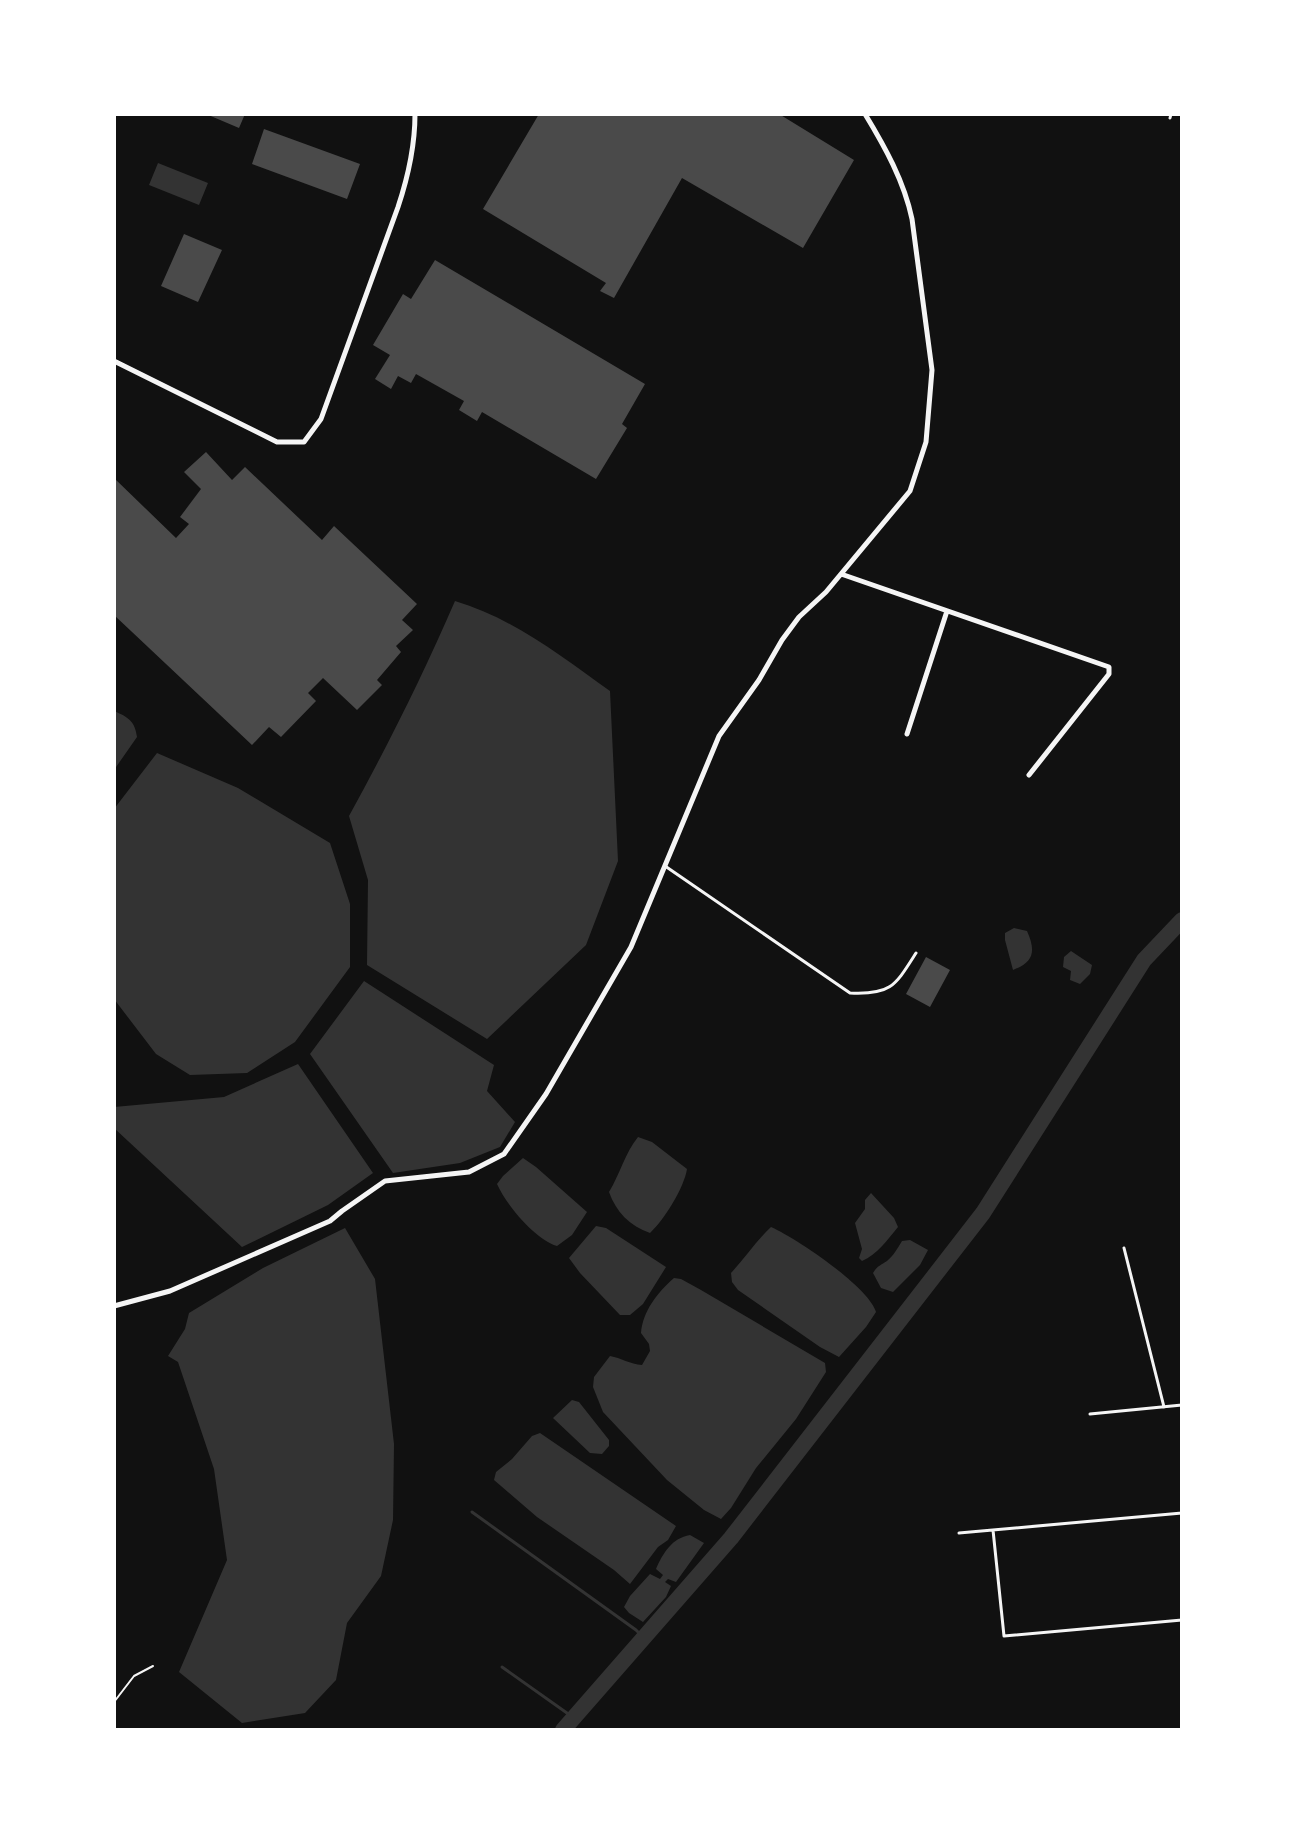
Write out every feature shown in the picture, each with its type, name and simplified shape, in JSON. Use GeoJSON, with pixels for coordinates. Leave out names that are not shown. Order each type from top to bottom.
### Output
{"type":"FeatureCollection","features":[{"type":"Feature","properties":{"kind":"street"},"geometry":{"type":"LineString","coordinates":[[114,361],[277,442],[304,442],[321,419],[406,184],[415,114]]}},
{"type":"Feature","properties":{"kind":"street"},"geometry":{"type":"LineString","coordinates":[[114,1306],[170,1291],[330,1221],[385,1181],[469,1172],[504,1154],[546,1094],[631,947],[719,736],[799,617],[826,592],[910,491],[926,442],[932,370],[909,202],[893,164],[865,114]]}},
{"type":"Feature","properties":{"kind":"street"},"geometry":{"type":"LineString","coordinates":[[841,574],[1109,667],[1109,674],[1029,775]]}},
{"type":"Feature","properties":{"kind":"street"},"geometry":{"type":"LineString","coordinates":[[907,734],[947,611]]}},
{"type":"Feature","properties":{"kind":"lane"},"geometry":{"type":"LineString","coordinates":[[665,866],[850,993],[873,994],[896,984],[916,953]]}},
{"type":"Feature","properties":{"kind":"lane"},"geometry":{"type":"LineString","coordinates":[[1124,1248],[1164,1407]]}},
{"type":"Feature","properties":{"kind":"lane"},"geometry":{"type":"LineString","coordinates":[[1090,1414],[1182,1405]]}},
{"type":"Feature","properties":{"kind":"lane"},"geometry":{"type":"LineString","coordinates":[[959,1533],[1182,1513]]}},
{"type":"Feature","properties":{"kind":"lane"},"geometry":{"type":"LineString","coordinates":[[993,1530],[1004,1636],[1182,1620]]}},
{"type":"Feature","properties":{"kind":"path"},"geometry":{"type":"LineString","coordinates":[[114,1702],[134,1676],[153,1666]]}},
{"type":"Feature","properties":{"kind":"shaded area"},"geometry":{"type":"Polygon","coordinates":[[[158,163],[208,183],[199,205],[149,185],[158,163]]]}},
{"type":"Feature","properties":{"kind":"shaded area"},"geometry":{"type":"Polygon","coordinates":[[[455,601],[517,628],[610,691],[618,861],[586,945],[487,1039],[367,965],[368,880],[349,816],[405,710],[455,601]]]}},
{"type":"Feature","properties":{"kind":"shaded area"},"geometry":{"type":"Polygon","coordinates":[[[114,711],[130,720],[137,737],[114,770],[114,711]]]}},
{"type":"Feature","properties":{"kind":"shaded area"},"geometry":{"type":"Polygon","coordinates":[[[157,753],[238,788],[330,843],[350,904],[350,967],[295,1042],[247,1073],[190,1075],[156,1054],[114,999],[114,809],[157,753]]]}},
{"type":"Feature","properties":{"kind":"shaded area"},"geometry":{"type":"Polygon","coordinates":[[[1014,928],[1027,931],[1032,950],[1029,959],[1013,970],[1005,933],[1014,928]]]}},
{"type":"Feature","properties":{"kind":"shaded area"},"geometry":{"type":"Polygon","coordinates":[[[1071,951],[1092,965],[1090,974],[1080,984],[1070,980],[1071,971],[1063,967],[1064,957],[1071,951]]]}},
{"type":"Feature","properties":{"kind":"shaded area"},"geometry":{"type":"Polygon","coordinates":[[[364,981],[494,1065],[487,1091],[515,1122],[500,1147],[460,1163],[393,1173],[310,1054],[364,981]]]}},
{"type":"Feature","properties":{"kind":"shaded area"},"geometry":{"type":"Polygon","coordinates":[[[298,1064],[373,1173],[328,1205],[242,1247],[114,1128],[114,1107],[224,1097],[298,1064]]]}},
{"type":"Feature","properties":{"kind":"shaded area"},"geometry":{"type":"Polygon","coordinates":[[[638,1137],[652,1142],[687,1169],[673,1203],[650,1233],[625,1217],[609,1192],[638,1137]]]}},
{"type":"Feature","properties":{"kind":"shaded area"},"geometry":{"type":"Polygon","coordinates":[[[523,1158],[587,1212],[572,1235],[557,1246],[522,1221],[497,1184],[523,1158]]]}},
{"type":"Feature","properties":{"kind":"shaded area"},"geometry":{"type":"Polygon","coordinates":[[[871,1193],[894,1218],[898,1227],[877,1251],[862,1261],[859,1258],[862,1249],[855,1223],[871,1193]]]}},
{"type":"Feature","properties":{"kind":"shaded area"},"geometry":{"type":"Polygon","coordinates":[[[596,1226],[606,1228],[666,1267],[643,1304],[630,1315],[620,1315],[569,1258],[596,1226]]]}},
{"type":"Feature","properties":{"kind":"shaded area"},"geometry":{"type":"Polygon","coordinates":[[[771,1227],[813,1252],[846,1277],[871,1302],[876,1312],[839,1357],[738,1290],[732,1282],[731,1273],[771,1227]]]}},
{"type":"Feature","properties":{"kind":"shaded area"},"geometry":{"type":"Polygon","coordinates":[[[345,1228],[375,1279],[394,1444],[393,1520],[381,1576],[347,1623],[336,1680],[305,1713],[242,1723],[179,1672],[227,1560],[214,1469],[178,1362],[168,1356],[185,1329],[189,1313],[263,1268],[345,1228]]]}},
{"type":"Feature","properties":{"kind":"shaded area"},"geometry":{"type":"Polygon","coordinates":[[[910,1240],[928,1250],[920,1265],[893,1292],[881,1288],[873,1273],[892,1256],[902,1241],[910,1240]]]}},
{"type":"Feature","properties":{"kind":"shaded area"},"geometry":{"type":"Polygon","coordinates":[[[674,1278],[701,1290],[825,1363],[826,1372],[796,1419],[756,1468],[721,1519],[704,1510],[667,1480],[603,1412],[593,1387],[594,1377],[610,1356],[642,1365],[650,1351],[641,1333],[645,1317],[657,1296],[674,1278]]]}},
{"type":"Feature","properties":{"kind":"shaded area"},"geometry":{"type":"Polygon","coordinates":[[[572,1400],[579,1402],[609,1440],[609,1446],[602,1454],[590,1453],[553,1418],[572,1400]]]}},
{"type":"Feature","properties":{"kind":"shaded area"},"geometry":{"type":"Polygon","coordinates":[[[540,1433],[676,1526],[668,1540],[658,1547],[630,1584],[537,1517],[494,1480],[496,1472],[532,1436],[540,1433]]]}},
{"type":"Feature","properties":{"kind":"shaded area"},"geometry":{"type":"Polygon","coordinates":[[[690,1535],[704,1543],[676,1582],[668,1579],[665,1582],[671,1586],[666,1597],[643,1622],[629,1613],[624,1607],[630,1596],[650,1574],[660,1579],[663,1575],[656,1569],[665,1552],[678,1539],[690,1535]]]}},
{"type":"Feature","properties":{"kind":"building"},"geometry":{"type":"Polygon","coordinates":[[[206,114],[245,114],[239,128],[206,114]]]}},
{"type":"Feature","properties":{"kind":"building"},"geometry":{"type":"Polygon","coordinates":[[[539,114],[779,114],[854,160],[803,248],[682,178],[614,298],[600,291],[606,283],[483,209],[539,114]]]}},
{"type":"Feature","properties":{"kind":"building"},"geometry":{"type":"Polygon","coordinates":[[[264,129],[360,164],[347,199],[252,164],[264,129]]]}},
{"type":"Feature","properties":{"kind":"building"},"geometry":{"type":"Polygon","coordinates":[[[184,234],[222,250],[198,302],[161,286],[184,234]]]}},
{"type":"Feature","properties":{"kind":"building"},"geometry":{"type":"Polygon","coordinates":[[[435,260],[645,384],[622,424],[627,428],[596,479],[482,412],[477,421],[459,410],[464,401],[416,374],[411,383],[398,376],[391,389],[375,379],[390,355],[373,345],[403,294],[411,299],[435,260]]]}},
{"type":"Feature","properties":{"kind":"building"},"geometry":{"type":"Polygon","coordinates":[[[206,452],[232,480],[245,467],[322,540],[334,526],[417,604],[402,620],[413,630],[396,646],[401,652],[377,680],[382,685],[357,710],[323,678],[308,693],[316,701],[281,737],[269,727],[252,745],[114,615],[114,478],[176,538],[189,524],[180,517],[201,489],[184,472],[206,452]]]}},
{"type":"Feature","properties":{"kind":"building"},"geometry":{"type":"Polygon","coordinates":[[[926,957],[950,970],[930,1007],[906,994],[926,957]]]}},
{"type":"Feature","properties":{"kind":"waterway"},"geometry":{"type":"LineString","coordinates":[[563,1730],[731,1538],[983,1213],[1144,960],[1182,920]]}},
{"type":"Feature","properties":{"kind":"waterway"},"geometry":{"type":"LineString","coordinates":[[472,1512],[644,1638]]}},
{"type":"Feature","properties":{"kind":"waterway"},"geometry":{"type":"LineString","coordinates":[[502,1667],[574,1718]]}}]}
